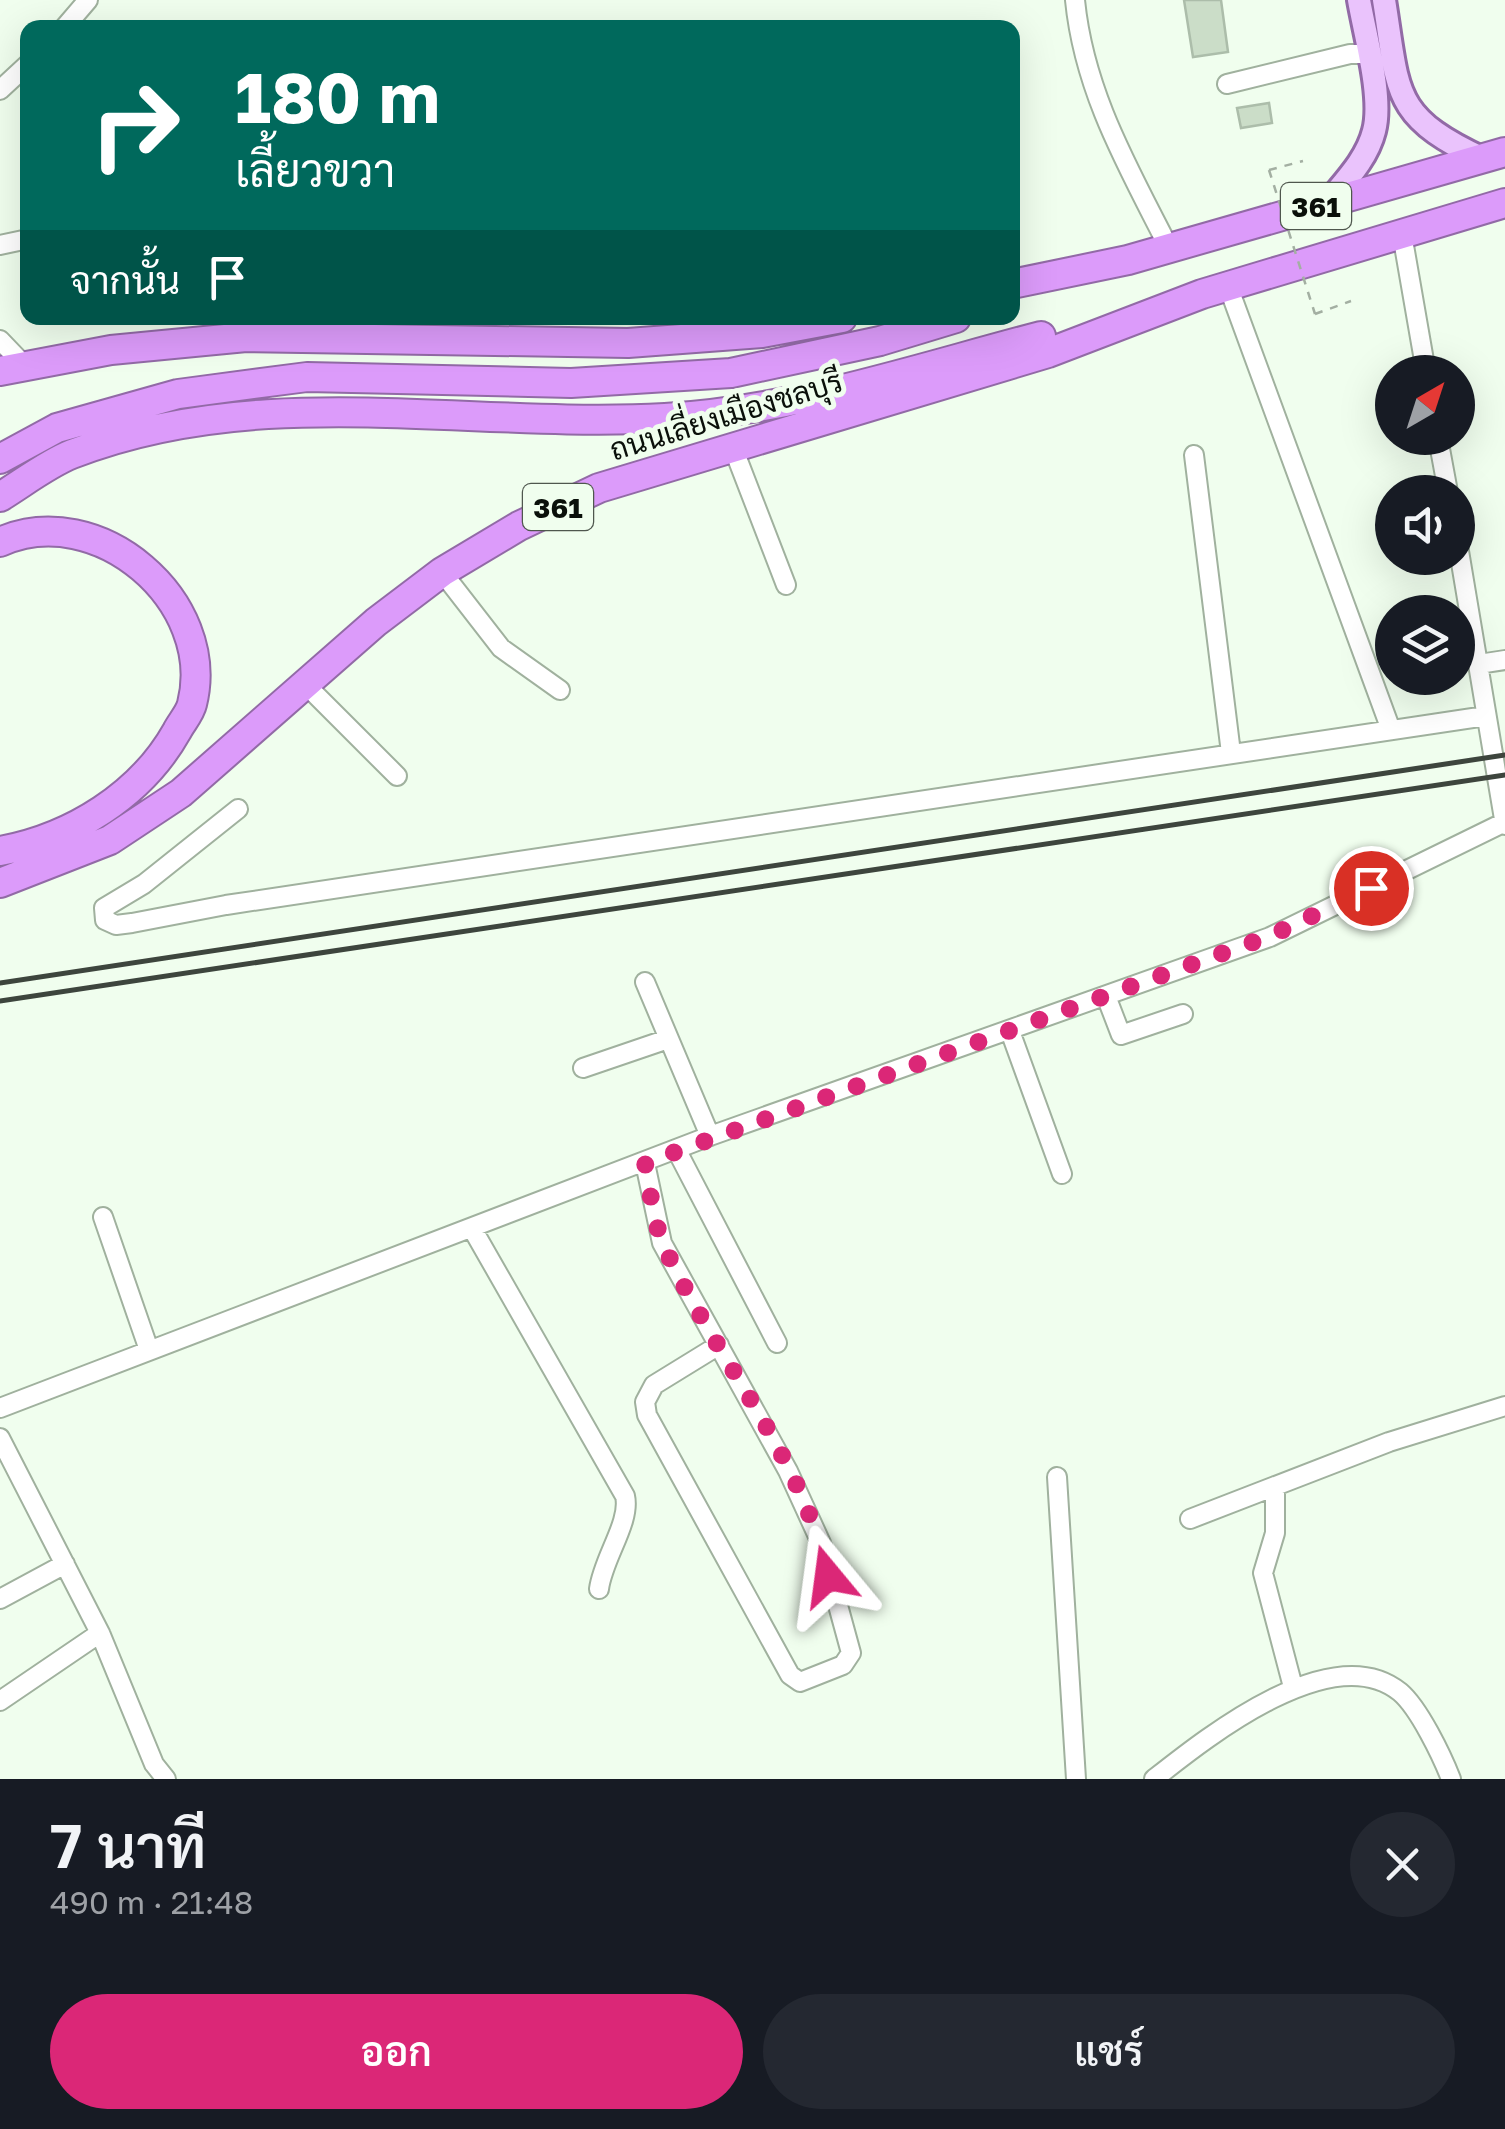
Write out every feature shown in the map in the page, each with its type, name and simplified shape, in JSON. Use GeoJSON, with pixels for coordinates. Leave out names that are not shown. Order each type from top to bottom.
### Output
{"type":"FeatureCollection","features":[{"type":"Feature","properties":{"kind":"highway","name":"361"},"geometry":{"type":"LineString","coordinates":[[1020,282],[1128,260],[1494,156]]}},
{"type":"Feature","properties":{"kind":"highway","name":"ถนนเลี่ยงเมืองชลบุรี"},"geometry":{"type":"LineString","coordinates":[[0,883],[124,830],[181,793],[304,684],[442,572],[519,526],[598,488],[1048,353],[1215,290],[1505,203]]}},
{"type":"Feature","properties":{"kind":"highway"},"geometry":{"type":"LineString","coordinates":[[1020,297],[1128,260]]}},
{"type":"Feature","properties":{"kind":"highway"},"geometry":{"type":"LineString","coordinates":[[0,497],[70,455],[198,419],[297,412],[664,418],[781,402],[1215,290]]}},
{"type":"Feature","properties":{"kind":"highway","name":"ถนนเลี่ยงเมืองชลบุรี"},"geometry":{"type":"LineString","coordinates":[[11,368],[207,329],[246,337],[661,329],[762,334],[807,325]]}},
{"type":"Feature","properties":{"kind":"highway"},"geometry":{"type":"LineString","coordinates":[[0,458],[57,428],[178,394],[307,377],[570,383],[731,373],[880,341],[933,325]]}},
{"type":"Feature","properties":{"kind":"highway"},"geometry":{"type":"LineString","coordinates":[[0,542],[14,536],[80,534],[131,556],[169,594],[193,645],[192,704],[162,758],[109,809],[22,847],[0,851]]}},
{"type":"Feature","properties":{"kind":"main road"},"geometry":{"type":"LineString","coordinates":[[1328,202],[1356,168],[1374,131],[1376,112],[1360,0]]}},
{"type":"Feature","properties":{"kind":"main road"},"geometry":{"type":"LineString","coordinates":[[1384,0],[1399,92],[1407,109],[1435,136],[1494,156]]}},
{"type":"Feature","properties":{"kind":"street"},"geometry":{"type":"LineString","coordinates":[[71,20],[88,0]]}},
{"type":"Feature","properties":{"kind":"street"},"geometry":{"type":"LineString","coordinates":[[1075,0],[1079,44],[1100,113],[1169,248]]}},
{"type":"Feature","properties":{"kind":"street"},"geometry":{"type":"LineString","coordinates":[[1228,84],[1350,54],[1368,54]]}},
{"type":"Feature","properties":{"kind":"street"},"geometry":{"type":"LineString","coordinates":[[0,90],[20,71]]}},
{"type":"Feature","properties":{"kind":"street"},"geometry":{"type":"LineString","coordinates":[[1402,234],[1423,355]]}},
{"type":"Feature","properties":{"kind":"street"},"geometry":{"type":"LineString","coordinates":[[1215,290],[1391,730]]}},
{"type":"Feature","properties":{"kind":"street"},"geometry":{"type":"LineString","coordinates":[[0,340],[11,368]]}},
{"type":"Feature","properties":{"kind":"street"},"geometry":{"type":"LineString","coordinates":[[732,446],[786,584]]}},
{"type":"Feature","properties":{"kind":"street"},"geometry":{"type":"LineString","coordinates":[[1194,455],[1231,753]]}},
{"type":"Feature","properties":{"kind":"street"},"geometry":{"type":"LineString","coordinates":[[442,572],[501,648],[560,690]]}},
{"type":"Feature","properties":{"kind":"street"},"geometry":{"type":"LineString","coordinates":[[0,1408],[710,1136],[1270,936],[1505,824],[1463,575]]}},
{"type":"Feature","properties":{"kind":"street"},"geometry":{"type":"LineString","coordinates":[[1479,664],[1505,660]]}},
{"type":"Feature","properties":{"kind":"street"},"geometry":{"type":"LineString","coordinates":[[304,684],[397,776]]}},
{"type":"Feature","properties":{"kind":"street"},"geometry":{"type":"LineString","coordinates":[[238,809],[144,884],[104,908],[105,920],[116,925],[132,923],[1486,716]]}},
{"type":"Feature","properties":{"kind":"street"},"geometry":{"type":"LineString","coordinates":[[645,982],[710,1136]]}},
{"type":"Feature","properties":{"kind":"street"},"geometry":{"type":"LineString","coordinates":[[1106,996],[1122,1035],[1183,1014]]}},
{"type":"Feature","properties":{"kind":"street"},"geometry":{"type":"LineString","coordinates":[[1010,1031],[1062,1174]]}},
{"type":"Feature","properties":{"kind":"street"},"geometry":{"type":"LineString","coordinates":[[583,1068],[668,1040]]}},
{"type":"Feature","properties":{"kind":"street"},"geometry":{"type":"LineString","coordinates":[[676,1150],[778,1344]]}},
{"type":"Feature","properties":{"kind":"street"},"geometry":{"type":"LineString","coordinates":[[645,1163],[662,1242],[719,1345],[788,1471],[821,1543],[851,1653],[842,1666],[800,1682],[790,1675],[647,1414],[644,1402],[654,1384],[719,1345]]}},
{"type":"Feature","properties":{"kind":"street"},"geometry":{"type":"LineString","coordinates":[[102,1216],[149,1350]]}},
{"type":"Feature","properties":{"kind":"street"},"geometry":{"type":"LineString","coordinates":[[473,1230],[626,1496],[628,1509],[606,1556],[599,1589]]}},
{"type":"Feature","properties":{"kind":"street"},"geometry":{"type":"LineString","coordinates":[[1190,1519],[1389,1442],[1505,1406]]}},
{"type":"Feature","properties":{"kind":"street"},"geometry":{"type":"LineString","coordinates":[[0,1438],[100,1633],[154,1764],[166,1779]]}},
{"type":"Feature","properties":{"kind":"street"},"geometry":{"type":"LineString","coordinates":[[1057,1477],[1076,1779]]}},
{"type":"Feature","properties":{"kind":"street"},"geometry":{"type":"LineString","coordinates":[[1275,1486],[1274,1533],[1263,1573],[1293,1687]]}},
{"type":"Feature","properties":{"kind":"street"},"geometry":{"type":"LineString","coordinates":[[0,1599],[65,1564]]}},
{"type":"Feature","properties":{"kind":"street"},"geometry":{"type":"LineString","coordinates":[[0,1701],[100,1633]]}},
{"type":"Feature","properties":{"kind":"street"},"geometry":{"type":"LineString","coordinates":[[1154,1779],[1224,1723],[1293,1687],[1362,1677],[1400,1692],[1442,1754],[1450,1779]]}},
{"type":"Feature","properties":{"kind":"path"},"geometry":{"type":"LineString","coordinates":[[1303,161],[1268,170],[1315,314],[1351,302]]}},
{"type":"Feature","properties":{"kind":"building"},"geometry":{"type":"Polygon","coordinates":[[[1184,0],[1221,0],[1228,52],[1193,57],[1184,0]]]}},
{"type":"Feature","properties":{"kind":"building"},"geometry":{"type":"Polygon","coordinates":[[[1269,103],[1272,123],[1241,128],[1237,108],[1269,103]]]}},
{"type":"Feature","properties":{"kind":"railway"},"geometry":{"type":"LineString","coordinates":[[0,983],[1505,755]]}},
{"type":"Feature","properties":{"kind":"railway"},"geometry":{"type":"LineString","coordinates":[[0,1001],[1505,775]]}},
{"type":"Feature","properties":{"kind":"route"},"geometry":{"type":"LineString","coordinates":[[828,1576],[821,1543],[788,1471],[662,1242],[645,1163],[710,1136],[921,1064],[1270,936],[1371,888]]}}]}
